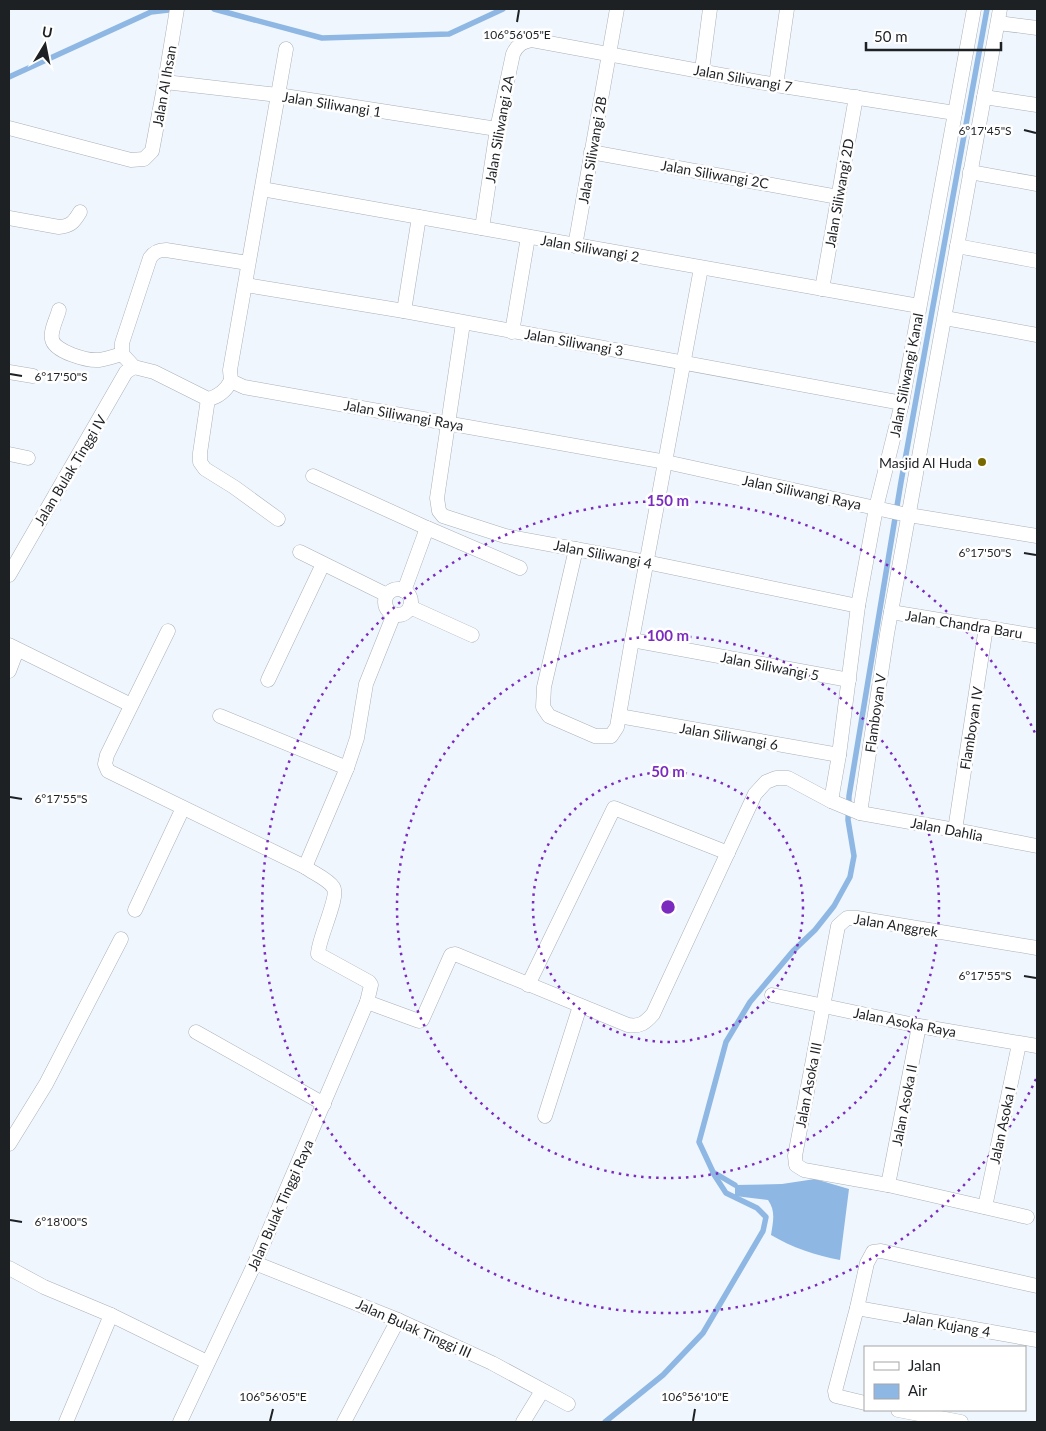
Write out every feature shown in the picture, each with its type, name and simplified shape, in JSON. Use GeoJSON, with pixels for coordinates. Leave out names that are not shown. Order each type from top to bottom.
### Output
{"type":"FeatureCollection","features":[{"type":"Feature","properties":{"kind":"street","name":"Jalan Al Ihsan"},"geometry":{"type":"LineString","coordinates":[[9,128],[131,160],[144,159],[152,151],[177,9]]}},
{"type":"Feature","properties":{"kind":"street","name":"Jalan Siliwangi 2B"},"geometry":{"type":"LineString","coordinates":[[575,246],[617,9]]}},
{"type":"Feature","properties":{"kind":"street"},"geometry":{"type":"LineString","coordinates":[[702,70],[710,9]]}},
{"type":"Feature","properties":{"kind":"street"},"geometry":{"type":"LineString","coordinates":[[776,84],[787,9]]}},
{"type":"Feature","properties":{"kind":"street","name":"Jalan Siliwangi Kanal"},"geometry":{"type":"LineString","coordinates":[[835,803],[839,755],[858,606],[902,402],[974,9]]}},
{"type":"Feature","properties":{"kind":"street","name":"Flamboyan V"},"geometry":{"type":"LineString","coordinates":[[859,813],[906,515],[1000,9]]}},
{"type":"Feature","properties":{"kind":"street"},"geometry":{"type":"LineString","coordinates":[[998,23],[1037,28]]}},
{"type":"Feature","properties":{"kind":"street","name":"Jalan Siliwangi 7"},"geometry":{"type":"LineString","coordinates":[[532,40],[776,84],[954,113]]}},
{"type":"Feature","properties":{"kind":"street","name":"Jalan Siliwangi 2A"},"geometry":{"type":"LineString","coordinates":[[482,228],[497,129],[513,54],[519,45],[532,40]]}},
{"type":"Feature","properties":{"kind":"street"},"geometry":{"type":"LineString","coordinates":[[248,263],[166,250],[154,252],[150,258],[122,343],[122,354],[134,367],[154,372],[208,399],[217,396],[231,381],[230,370],[286,49]]}},
{"type":"Feature","properties":{"kind":"street","name":"Jalan Siliwangi 1"},"geometry":{"type":"LineString","coordinates":[[165,82],[278,95],[497,129]]}},
{"type":"Feature","properties":{"kind":"street","name":"Jalan Siliwangi 2D"},"geometry":{"type":"LineString","coordinates":[[822,290],[856,97]]}},
{"type":"Feature","properties":{"kind":"street"},"geometry":{"type":"LineString","coordinates":[[984,97],[1037,106]]}},
{"type":"Feature","properties":{"kind":"street","name":"Jalan Siliwangi 2C"},"geometry":{"type":"LineString","coordinates":[[591,152],[838,196]]}},
{"type":"Feature","properties":{"kind":"street"},"geometry":{"type":"LineString","coordinates":[[970,172],[1037,184]]}},
{"type":"Feature","properties":{"kind":"street","name":"Jalan Siliwangi 2"},"geometry":{"type":"LineString","coordinates":[[262,189],[919,306]]}},
{"type":"Feature","properties":{"kind":"street"},"geometry":{"type":"LineString","coordinates":[[9,218],[60,227],[74,222],[80,212]]}},
{"type":"Feature","properties":{"kind":"street"},"geometry":{"type":"LineString","coordinates":[[404,311],[419,217]]}},
{"type":"Feature","properties":{"kind":"street"},"geometry":{"type":"LineString","coordinates":[[512,332],[528,237]]}},
{"type":"Feature","properties":{"kind":"street"},"geometry":{"type":"LineString","coordinates":[[957,246],[1037,261]]}},
{"type":"Feature","properties":{"kind":"street"},"geometry":{"type":"LineString","coordinates":[[576,549],[544,686],[543,707],[549,716],[595,736],[612,736],[617,727],[701,268]]}},
{"type":"Feature","properties":{"kind":"street","name":"Jalan Siliwangi 3"},"geometry":{"type":"LineString","coordinates":[[246,285],[404,311],[902,402]]}},
{"type":"Feature","properties":{"kind":"street"},"geometry":{"type":"LineString","coordinates":[[59,310],[51,337],[52,343],[58,348],[82,358],[98,360],[122,354]]}},
{"type":"Feature","properties":{"kind":"street"},"geometry":{"type":"LineString","coordinates":[[944,318],[1037,336]]}},
{"type":"Feature","properties":{"kind":"street"},"geometry":{"type":"LineString","coordinates":[[447,422],[463,323]]}},
{"type":"Feature","properties":{"kind":"street","name":"Jalan Bulak Tinggi IV"},"geometry":{"type":"LineString","coordinates":[[10,570],[126,372],[134,367]]}},
{"type":"Feature","properties":{"kind":"street"},"geometry":{"type":"LineString","coordinates":[[9,372],[33,376]]}},
{"type":"Feature","properties":{"kind":"street","name":"Jalan Siliwangi Raya"},"geometry":{"type":"LineString","coordinates":[[231,381],[244,387],[666,462],[906,515],[1037,536]]}},
{"type":"Feature","properties":{"kind":"street"},"geometry":{"type":"LineString","coordinates":[[208,399],[200,453],[200,462],[204,469],[234,487],[278,519]]}},
{"type":"Feature","properties":{"kind":"street","name":"Jalan Siliwangi 4"},"geometry":{"type":"LineString","coordinates":[[447,422],[437,498],[439,511],[443,516],[506,536],[646,562],[858,606]]}},
{"type":"Feature","properties":{"kind":"street"},"geometry":{"type":"LineString","coordinates":[[9,454],[28,458]]}},
{"type":"Feature","properties":{"kind":"street"},"geometry":{"type":"LineString","coordinates":[[313,476],[520,568]]}},
{"type":"Feature","properties":{"kind":"street"},"geometry":{"type":"LineString","coordinates":[[404,591],[427,528]]}},
{"type":"Feature","properties":{"kind":"street"},"geometry":{"type":"LineString","coordinates":[[300,552],[387,595]]}},
{"type":"Feature","properties":{"kind":"street"},"geometry":{"type":"LineString","coordinates":[[268,680],[323,564]]}},
{"type":"Feature","properties":{"kind":"street"},"geometry":{"type":"LineString","coordinates":[[395,589],[404,591],[410,598],[410,607],[400,615],[390,612],[385,604],[387,595],[395,589]]}},
{"type":"Feature","properties":{"kind":"street"},"geometry":{"type":"LineString","coordinates":[[410,607],[472,635]]}},
{"type":"Feature","properties":{"kind":"street","name":"Jalan Chandra Baru"},"geometry":{"type":"LineString","coordinates":[[891,612],[1037,636]]}},
{"type":"Feature","properties":{"kind":"street"},"geometry":{"type":"LineString","coordinates":[[168,631],[107,755],[105,764],[108,771],[305,867],[347,768],[357,738],[366,684],[394,614]]}},
{"type":"Feature","properties":{"kind":"street","name":"Flamboyan IV"},"geometry":{"type":"LineString","coordinates":[[956,830],[986,627]]}},
{"type":"Feature","properties":{"kind":"street","name":"Jalan Siliwangi 5"},"geometry":{"type":"LineString","coordinates":[[632,640],[849,680]]}},
{"type":"Feature","properties":{"kind":"street"},"geometry":{"type":"LineString","coordinates":[[9,671],[13,648],[131,705]]}},
{"type":"Feature","properties":{"kind":"street"},"geometry":{"type":"LineString","coordinates":[[220,716],[347,768]]}},
{"type":"Feature","properties":{"kind":"street","name":"Jalan Siliwangi 6"},"geometry":{"type":"LineString","coordinates":[[619,716],[839,755]]}},
{"type":"Feature","properties":{"kind":"street"},"geometry":{"type":"LineString","coordinates":[[367,1002],[422,1020],[452,954],[628,1024],[636,1026],[645,1023],[653,1014],[755,794],[766,782],[776,778],[788,778],[835,803],[859,813]]}},
{"type":"Feature","properties":{"kind":"street"},"geometry":{"type":"LineString","coordinates":[[135,910],[183,808]]}},
{"type":"Feature","properties":{"kind":"street"},"geometry":{"type":"LineString","coordinates":[[528,985],[614,808],[728,853]]}},
{"type":"Feature","properties":{"kind":"street","name":"Jalan Dahlia"},"geometry":{"type":"LineString","coordinates":[[859,813],[1037,846]]}},
{"type":"Feature","properties":{"kind":"street","name":"Jalan Bulak Tinggi Raya"},"geometry":{"type":"LineString","coordinates":[[180,1422],[255,1263],[367,1002],[371,985],[369,982],[318,954],[322,932],[335,896],[335,889],[305,867]]}},
{"type":"Feature","properties":{"kind":"street","name":"Jalan Anggrek"},"geometry":{"type":"LineString","coordinates":[[823,1006],[838,926],[846,918],[858,918],[1037,948]]}},
{"type":"Feature","properties":{"kind":"street"},"geometry":{"type":"LineString","coordinates":[[9,1144],[46,1084],[121,939]]}},
{"type":"Feature","properties":{"kind":"street","name":"Jalan Asoka Raya"},"geometry":{"type":"LineString","coordinates":[[772,996],[919,1026],[1037,1046]]}},
{"type":"Feature","properties":{"kind":"street"},"geometry":{"type":"LineString","coordinates":[[546,1116],[580,1006]]}},
{"type":"Feature","properties":{"kind":"street","name":"Jalan Asoka III"},"geometry":{"type":"LineString","coordinates":[[823,1006],[795,1156],[796,1165],[804,1170],[888,1185]]}},
{"type":"Feature","properties":{"kind":"street","name":"Jalan Asoka II"},"geometry":{"type":"LineString","coordinates":[[888,1185],[919,1026]]}},
{"type":"Feature","properties":{"kind":"street"},"geometry":{"type":"LineString","coordinates":[[196,1032],[324,1104]]}},
{"type":"Feature","properties":{"kind":"street","name":"Jalan Asoka I"},"geometry":{"type":"LineString","coordinates":[[986,1207],[1019,1044]]}},
{"type":"Feature","properties":{"kind":"street"},"geometry":{"type":"LineString","coordinates":[[888,1185],[1027,1217]]}},
{"type":"Feature","properties":{"kind":"street"},"geometry":{"type":"LineString","coordinates":[[864,1403],[840,1398],[836,1396],[834,1391],[857,1308],[867,1263],[869,1256],[873,1252],[877,1251],[1037,1286]]}},
{"type":"Feature","properties":{"kind":"street","name":"Jalan Bulak Tinggi III"},"geometry":{"type":"LineString","coordinates":[[255,1263],[398,1320],[492,1363],[568,1404]]}},
{"type":"Feature","properties":{"kind":"street"},"geometry":{"type":"LineString","coordinates":[[9,1268],[44,1287],[111,1315],[207,1362]]}},
{"type":"Feature","properties":{"kind":"street","name":"Jalan Kujang 4"},"geometry":{"type":"LineString","coordinates":[[857,1308],[1037,1340]]}},
{"type":"Feature","properties":{"kind":"street"},"geometry":{"type":"LineString","coordinates":[[66,1422],[111,1315]]}},
{"type":"Feature","properties":{"kind":"street"},"geometry":{"type":"LineString","coordinates":[[344,1422],[398,1320]]}},
{"type":"Feature","properties":{"kind":"street"},"geometry":{"type":"LineString","coordinates":[[523,1422],[542,1391]]}},
{"type":"Feature","properties":{"kind":"street"},"geometry":{"type":"LineString","coordinates":[[903,1411],[961,1422]]}},
{"type":"Feature","properties":{"kind":"water"},"geometry":{"type":"Polygon","coordinates":[[[815,1179],[849,1189],[840,1260],[804,1250],[771,1235],[773,1212],[768,1200],[735,1196],[735,1185],[782,1184],[815,1179]]]}},
{"type":"Feature","properties":{"kind":"waterway"},"geometry":{"type":"LineString","coordinates":[[9,77],[151,12],[177,9]]}},
{"type":"Feature","properties":{"kind":"waterway"},"geometry":{"type":"LineString","coordinates":[[214,9],[322,38],[449,34],[503,9]]}},
{"type":"Feature","properties":{"kind":"waterway"},"geometry":{"type":"LineString","coordinates":[[735,1185],[713,1172],[699,1142],[726,1042],[750,1002],[793,951],[815,930],[834,906],[850,877],[854,856],[848,820],[849,796],[901,482],[987,9]]}},
{"type":"Feature","properties":{"kind":"waterway"},"geometry":{"type":"LineString","coordinates":[[605,1422],[663,1375],[703,1333],[763,1231],[766,1217],[757,1208],[726,1193],[713,1173]]}},
{"type":"Feature","properties":{"kind":"place","name":"Masjid Al Huda"},"geometry":{"type":"Point","coordinates":[982,462]}}]}
